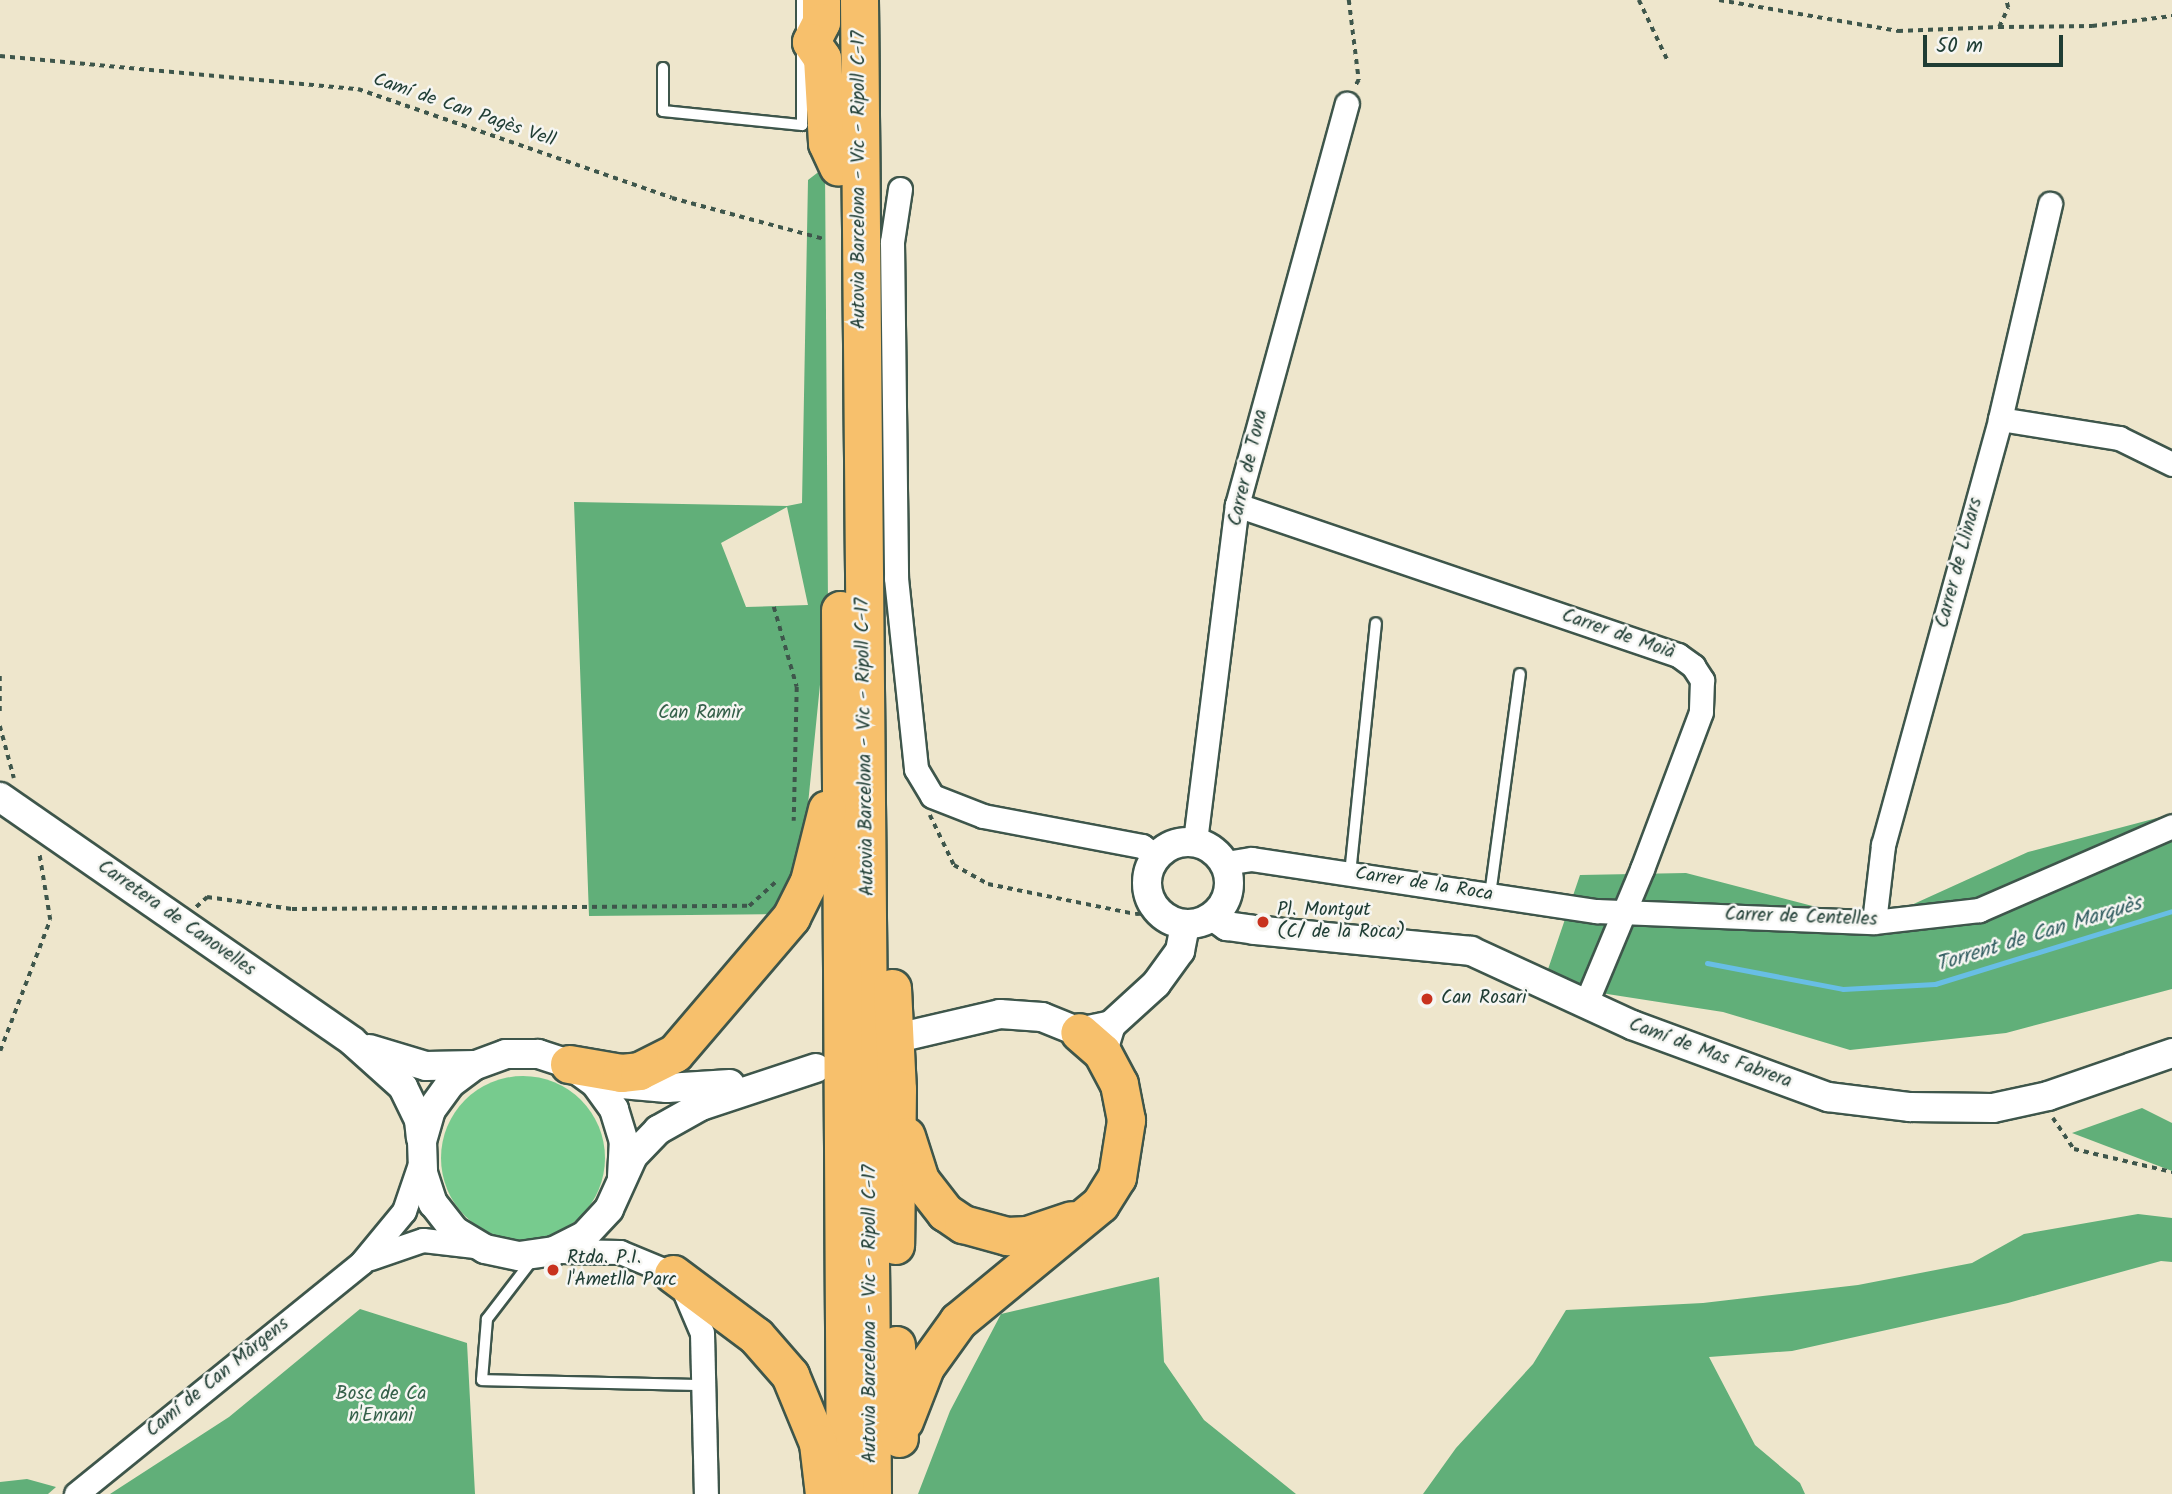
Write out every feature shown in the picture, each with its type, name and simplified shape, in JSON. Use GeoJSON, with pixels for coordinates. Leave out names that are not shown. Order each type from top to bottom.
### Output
{"type":"FeatureCollection","features":[{"type":"Feature","properties":{"kind":"highway"},"geometry":{"type":"LineString","coordinates":[[821,0],[821,22],[806,42],[822,58],[827,143],[838,167]]}},
{"type":"Feature","properties":{"kind":"highway","name":"Autovia Barcelona - Vic - Ripoll C-17"},"geometry":{"type":"LineString","coordinates":[[836,0],[845,1494]]}},
{"type":"Feature","properties":{"kind":"highway","name":"Autovia Barcelona - Vic - Ripoll C-17"},"geometry":{"type":"LineString","coordinates":[[859,0],[872,1494]]}},
{"type":"Feature","properties":{"kind":"highway"},"geometry":{"type":"LineString","coordinates":[[865,631],[880,738],[897,1089],[899,1438],[890,1494]]}},
{"type":"Feature","properties":{"kind":"highway"},"geometry":{"type":"LineString","coordinates":[[578,1070],[621,1073],[639,1071],[675,1054],[791,917],[809,881],[825,825],[840,700]]}},
{"type":"Feature","properties":{"kind":"highway"},"geometry":{"type":"LineString","coordinates":[[899,1438],[925,1367],[958,1321],[1100,1204],[1117,1177],[1126,1120],[1119,1084],[1097,1036]]}},
{"type":"Feature","properties":{"kind":"highway"},"geometry":{"type":"LineString","coordinates":[[897,1089],[911,1160],[920,1180],[945,1212],[963,1224],[1007,1236],[1027,1235],[1066,1223],[1100,1204]]}},
{"type":"Feature","properties":{"kind":"highway"},"geometry":{"type":"LineString","coordinates":[[673,1274],[757,1336],[790,1375],[818,1443],[824,1494]]}},
{"type":"Feature","properties":{"kind":"street","name":"Carrer de Tona"},"geometry":{"type":"LineString","coordinates":[[1195,841],[1237,505],[1347,104]]}},
{"type":"Feature","properties":{"kind":"street"},"geometry":{"type":"LineString","coordinates":[[900,189],[892,242],[896,578],[916,769],[932,796],[983,816],[1143,846],[1156,856]]}},
{"type":"Feature","properties":{"kind":"street","name":"Carrer de Llinars"},"geometry":{"type":"LineString","coordinates":[[1874,922],[1883,845],[2000,419],[2050,204]]}},
{"type":"Feature","properties":{"kind":"street"},"geometry":{"type":"LineString","coordinates":[[2000,419],[2119,438],[2172,464]]}},
{"type":"Feature","properties":{"kind":"street","name":"Carrer de Moià"},"geometry":{"type":"LineString","coordinates":[[1237,505],[1678,655],[1693,666],[1702,680],[1701,712],[1586,1003]]}},
{"type":"Feature","properties":{"kind":"street","name":"Carretera de Canovelles"},"geometry":{"type":"LineString","coordinates":[[18,810],[352,1041],[403,1087],[419,1121],[422,1148]]}},
{"type":"Feature","properties":{"kind":"street","name":"Carrer de Centelles"},"geometry":{"type":"LineString","coordinates":[[1622,911],[1874,922],[1979,910],[2172,826]]}},
{"type":"Feature","properties":{"kind":"street"},"geometry":{"type":"LineString","coordinates":[[1195,841],[1214,849],[1226,863],[1231,883],[1225,905],[1214,917],[1185,926],[1157,913],[1147,894],[1147,873],[1156,856],[1171,845],[1195,841]]}},
{"type":"Feature","properties":{"kind":"street","name":"Carrer de la Roca"},"geometry":{"type":"LineString","coordinates":[[1226,863],[1252,859],[1490,895],[1622,911]]}},
{"type":"Feature","properties":{"kind":"street","name":"Camí de Mas Fabrera"},"geometry":{"type":"LineString","coordinates":[[1214,917],[1227,926],[1254,930],[1471,951],[1721,1061],[1828,1097],[1910,1107],[1993,1108],[2040,1097],[2172,1053]]}},
{"type":"Feature","properties":{"kind":"street"},"geometry":{"type":"LineString","coordinates":[[910,1035],[1000,1014],[1042,1017],[1097,1036],[1156,984],[1181,951],[1185,926]]}},
{"type":"Feature","properties":{"kind":"street","name":"Carretera de Canovelles"},"geometry":{"type":"LineString","coordinates":[[352,1041],[426,1066],[475,1065]]}},
{"type":"Feature","properties":{"kind":"street"},"geometry":{"type":"LineString","coordinates":[[546,1252],[593,1226],[609,1209],[622,1177],[643,1143],[677,1118],[806,1071],[703,1088],[636,1086],[578,1070],[538,1054],[506,1054],[475,1065],[450,1084],[431,1110],[422,1148],[423,1173],[433,1203],[455,1231],[485,1249],[520,1256],[546,1252],[620,1252],[673,1274],[698,1316],[706,1493]]}},
{"type":"Feature","properties":{"kind":"street"},"geometry":{"type":"LineString","coordinates":[[578,1070],[614,1109],[624,1142],[622,1177]]}},
{"type":"Feature","properties":{"kind":"street","name":"Camí de Can Màrgens"},"geometry":{"type":"LineString","coordinates":[[361,1262],[404,1211],[422,1148]]}},
{"type":"Feature","properties":{"kind":"street","name":"Camí de Can Màrgens"},"geometry":{"type":"LineString","coordinates":[[76,1494],[361,1262],[385,1249],[423,1240],[485,1249]]}},
{"type":"Feature","properties":{"kind":"lane"},"geometry":{"type":"LineString","coordinates":[[663,68],[663,111],[802,125],[806,42],[802,0]]}},
{"type":"Feature","properties":{"kind":"lane"},"geometry":{"type":"LineString","coordinates":[[1350,874],[1376,623]]}},
{"type":"Feature","properties":{"kind":"lane"},"geometry":{"type":"LineString","coordinates":[[1490,895],[1521,674]]}},
{"type":"Feature","properties":{"kind":"lane"},"geometry":{"type":"LineString","coordinates":[[546,1252],[487,1319],[482,1380],[703,1385]]}},
{"type":"Feature","properties":{"kind":"path"},"geometry":{"type":"LineString","coordinates":[[1347,104],[1359,80],[1349,0]]}},
{"type":"Feature","properties":{"kind":"path"},"geometry":{"type":"LineString","coordinates":[[1639,0],[1668,61]]}},
{"type":"Feature","properties":{"kind":"path"},"geometry":{"type":"LineString","coordinates":[[1719,0],[1898,31],[2092,26],[2172,16]]}},
{"type":"Feature","properties":{"kind":"path"},"geometry":{"type":"LineString","coordinates":[[1999,27],[2008,8],[2006,0]]}},
{"type":"Feature","properties":{"kind":"path","name":"Camí de Can Pagès Vell"},"geometry":{"type":"LineString","coordinates":[[0,56],[358,89],[672,198],[824,239]]}},
{"type":"Feature","properties":{"kind":"path"},"geometry":{"type":"LineString","coordinates":[[774,607],[797,687],[794,829]]}},
{"type":"Feature","properties":{"kind":"path"},"geometry":{"type":"LineString","coordinates":[[0,677],[0,716]]}},
{"type":"Feature","properties":{"kind":"path"},"geometry":{"type":"LineString","coordinates":[[0,726],[18,810],[50,920],[0,1051]]}},
{"type":"Feature","properties":{"kind":"path"},"geometry":{"type":"LineString","coordinates":[[932,796],[929,819],[954,865],[988,884],[1136,914],[1157,913]]}},
{"type":"Feature","properties":{"kind":"path"},"geometry":{"type":"LineString","coordinates":[[176,920],[207,897],[292,909],[749,906],[781,877]]}},
{"type":"Feature","properties":{"kind":"path"},"geometry":{"type":"LineString","coordinates":[[2040,1097],[2074,1149],[2172,1172]]}},
{"type":"Feature","properties":{"kind":"green space","name":"Can Ramir"},"geometry":{"type":"Polygon","coordinates":[[[825,167],[828,605],[802,864],[776,914],[589,916],[574,502],[787,506],[802,503],[808,180],[825,167]],[[787,507],[721,543],[746,607],[808,605],[787,507]]]}},
{"type":"Feature","properties":{"kind":"green space"},"geometry":{"type":"Polygon","coordinates":[[[2172,814],[2172,989],[2006,1033],[1850,1050],[1723,1012],[1543,984],[1580,875],[1686,873],[1874,922],[2028,852],[2172,814]]]}},
{"type":"Feature","properties":{"kind":"green space"},"geometry":{"type":"Polygon","coordinates":[[[523,1076],[554,1082],[581,1100],[599,1127],[605,1158],[599,1189],[581,1216],[554,1234],[523,1240],[492,1234],[465,1216],[447,1189],[441,1158],[447,1127],[465,1100],[492,1082],[523,1076]]]}},
{"type":"Feature","properties":{"kind":"green space"},"geometry":{"type":"Polygon","coordinates":[[[2142,1108],[2172,1123],[2172,1171],[2072,1133],[2142,1108]]]}},
{"type":"Feature","properties":{"kind":"green space"},"geometry":{"type":"Polygon","coordinates":[[[2138,1214],[2172,1218],[2172,1262],[2161,1261],[2008,1303],[1792,1351],[1709,1357],[1755,1445],[1800,1483],[1805,1494],[1423,1494],[1456,1448],[1533,1364],[1566,1310],[1703,1303],[1858,1285],[1972,1263],[2024,1234],[2138,1214]]]}},
{"type":"Feature","properties":{"kind":"green space"},"geometry":{"type":"Polygon","coordinates":[[[1159,1277],[1164,1362],[1204,1420],[1296,1494],[918,1494],[950,1411],[1001,1314],[1159,1277]]]}},
{"type":"Feature","properties":{"kind":"green space","name":"Bosc de Ca n'Enrani"},"geometry":{"type":"Polygon","coordinates":[[[360,1309],[467,1343],[475,1494],[110,1494],[229,1417],[360,1309]]]}},
{"type":"Feature","properties":{"kind":"green space"},"geometry":{"type":"Polygon","coordinates":[[[27,1479],[56,1487],[48,1494],[0,1494],[0,1482],[27,1479]]]}},
{"type":"Feature","properties":{"kind":"waterway","name":"Torrent de Can Marquès"},"geometry":{"type":"LineString","coordinates":[[1707,963],[1843,989],[1935,984],[2172,911]]}},
{"type":"Feature","properties":{"kind":"place","name":"Pl. Montgut (C/ de la Roca)"},"geometry":{"type":"Point","coordinates":[1263,922]}},
{"type":"Feature","properties":{"kind":"place","name":"Can Rosari"},"geometry":{"type":"Point","coordinates":[1427,999]}},
{"type":"Feature","properties":{"kind":"place","name":"Rtda. P.I. l'Ametlla Parc"},"geometry":{"type":"Point","coordinates":[553,1270]}}]}
